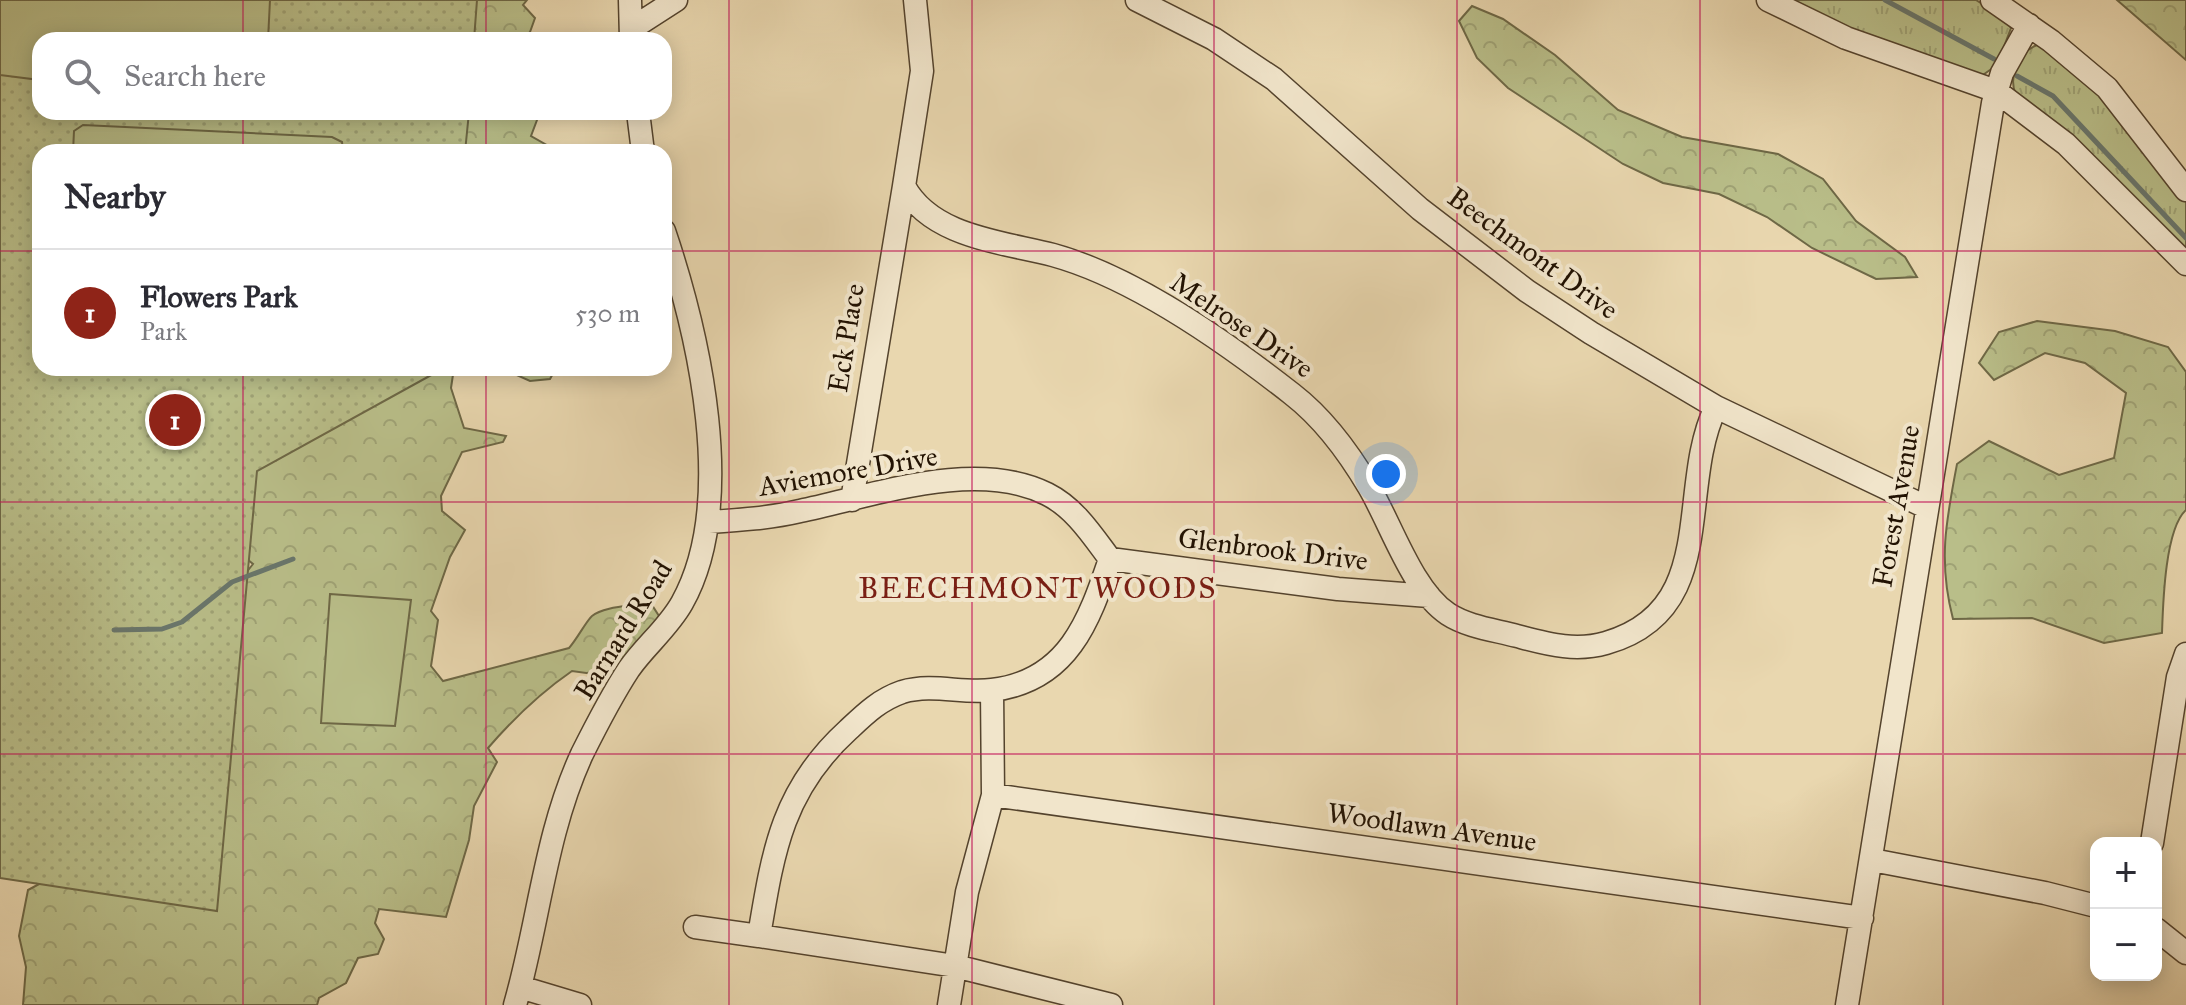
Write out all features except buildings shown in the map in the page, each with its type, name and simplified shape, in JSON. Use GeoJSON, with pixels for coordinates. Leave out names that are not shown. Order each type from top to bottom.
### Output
{"type":"FeatureCollection","features":[{"type":"Feature","properties":{"kind":"street"},"geometry":{"type":"LineString","coordinates":[[630,0],[631,32]]}},
{"type":"Feature","properties":{"kind":"street"},"geometry":{"type":"LineString","coordinates":[[634,32],[676,0]]}},
{"type":"Feature","properties":{"kind":"street"},"geometry":{"type":"LineString","coordinates":[[904,186],[922,71],[915,0]]}},
{"type":"Feature","properties":{"kind":"street","name":"Beechmont Drive"},"geometry":{"type":"LineString","coordinates":[[1137,0],[1205,34],[1263,71],[1480,257],[1591,333],[1716,407],[1926,507]]}},
{"type":"Feature","properties":{"kind":"street"},"geometry":{"type":"LineString","coordinates":[[1768,0],[1846,38],[1996,91],[2066,144],[2186,264]]}},
{"type":"Feature","properties":{"kind":"street"},"geometry":{"type":"LineString","coordinates":[[1992,0],[2029,25],[2107,88],[2186,190]]}},
{"type":"Feature","properties":{"kind":"street","name":"Forest Avenue"},"geometry":{"type":"LineString","coordinates":[[1847,1005],[1996,91],[2029,25]]}},
{"type":"Feature","properties":{"kind":"street"},"geometry":{"type":"LineString","coordinates":[[639,120],[642,144]]}},
{"type":"Feature","properties":{"kind":"street","name":"Eck Place"},"geometry":{"type":"LineString","coordinates":[[852,500],[904,186]]}},
{"type":"Feature","properties":{"kind":"street","name":"Melrose Drive"},"geometry":{"type":"LineString","coordinates":[[904,186],[926,213],[958,231],[1057,257],[1147,296],[1288,390],[1320,419],[1368,485],[1429,596],[1449,615],[1482,628],[1574,648],[1608,643],[1645,623],[1665,605],[1684,572],[1691,548],[1699,451],[1716,407]]}},
{"type":"Feature","properties":{"kind":"street","name":"Barnard Road"},"geometry":{"type":"LineString","coordinates":[[518,996],[549,852],[574,775],[630,668],[682,604],[699,563],[709,522],[710,472],[701,382],[672,264]]}},
{"type":"Feature","properties":{"kind":"street","name":"Aviemore Drive"},"geometry":{"type":"LineString","coordinates":[[709,522],[759,518],[902,487],[985,480],[1028,486],[1067,507],[1110,559]]}},
{"type":"Feature","properties":{"kind":"street"},"geometry":{"type":"LineString","coordinates":[[759,936],[784,820],[798,788],[819,757],[880,700],[932,687],[992,690],[1040,673],[1076,641],[1094,611],[1110,559]]}},
{"type":"Feature","properties":{"kind":"street","name":"Glenbrook Drive"},"geometry":{"type":"LineString","coordinates":[[1110,559],[1338,589],[1429,596]]}},
{"type":"Feature","properties":{"kind":"street"},"geometry":{"type":"LineString","coordinates":[[2153,837],[2178,677],[2186,654]]}},
{"type":"Feature","properties":{"kind":"street"},"geometry":{"type":"LineString","coordinates":[[949,1005],[967,892],[993,795],[992,690]]}},
{"type":"Feature","properties":{"kind":"street","name":"Woodlawn Avenue"},"geometry":{"type":"LineString","coordinates":[[993,795],[1862,918]]}},
{"type":"Feature","properties":{"kind":"street"},"geometry":{"type":"LineString","coordinates":[[1872,860],[2090,904]]}},
{"type":"Feature","properties":{"kind":"street"},"geometry":{"type":"LineString","coordinates":[[695,927],[955,966],[1111,1005]]}},
{"type":"Feature","properties":{"kind":"street"},"geometry":{"type":"LineString","coordinates":[[2162,934],[2186,953]]}},
{"type":"Feature","properties":{"kind":"street"},"geometry":{"type":"LineString","coordinates":[[518,996],[580,1005]]}},
{"type":"Feature","properties":{"kind":"green space"},"geometry":{"type":"Polygon","coordinates":[[[0,0],[477,0],[475,32],[32,32],[32,120],[468,120],[466,144],[32,144],[32,376],[429,376],[257,471],[217,911],[0,878],[0,0]]]}},
{"type":"Feature","properties":{"kind":"green space"},"geometry":{"type":"Polygon","coordinates":[[[0,0],[270,0],[268,32],[32,32],[32,79],[0,75],[0,0]]]}},
{"type":"Feature","properties":{"kind":"green space"},"geometry":{"type":"Polygon","coordinates":[[[324,0],[527,0],[523,5],[535,18],[530,32],[306,32],[324,0]]]}},
{"type":"Feature","properties":{"kind":"green space"},"geometry":{"type":"Polygon","coordinates":[[[1779,0],[1976,0],[2004,18],[2011,28],[1997,65],[1980,77],[1871,42],[1779,0]]]}},
{"type":"Feature","properties":{"kind":"green space"},"geometry":{"type":"Polygon","coordinates":[[[2117,0],[2186,0],[2186,60],[2117,0]]]}},
{"type":"Feature","properties":{"kind":"green space"},"geometry":{"type":"Polygon","coordinates":[[[1472,6],[1503,19],[1555,55],[1618,110],[1682,137],[1778,154],[1823,179],[1856,221],[1905,257],[1917,277],[1876,279],[1812,248],[1767,217],[1719,194],[1663,183],[1623,164],[1508,88],[1477,58],[1459,21],[1472,6]]]}},
{"type":"Feature","properties":{"kind":"green space"},"geometry":{"type":"Polygon","coordinates":[[[2037,45],[2046,48],[2107,96],[2186,200],[2186,255],[2016,95],[2013,81],[2016,66],[2030,48],[2037,45]]]}},
{"type":"Feature","properties":{"kind":"green space"},"geometry":{"type":"Polygon","coordinates":[[[337,120],[537,120],[531,136],[545,144],[351,144],[337,120]]]}},
{"type":"Feature","properties":{"kind":"green space"},"geometry":{"type":"Polygon","coordinates":[[[83,125],[332,137],[342,144],[73,144],[74,131],[83,125]]]}},
{"type":"Feature","properties":{"kind":"green space"},"geometry":{"type":"Polygon","coordinates":[[[2037,321],[2115,331],[2168,347],[2186,372],[2186,510],[2179,520],[2169,549],[2162,633],[2104,643],[2032,618],[1953,619],[1946,579],[1945,542],[1957,464],[1989,441],[2059,475],[2114,458],[2126,393],[2085,363],[2045,353],[1994,380],[1979,363],[1999,332],[2037,321]]]}},
{"type":"Feature","properties":{"kind":"green space"},"geometry":{"type":"Polygon","coordinates":[[[0,360],[32,366],[32,376],[453,376],[451,388],[464,428],[506,436],[503,442],[462,452],[441,496],[442,511],[465,530],[450,557],[431,611],[438,620],[431,666],[443,681],[569,648],[590,618],[604,610],[650,602],[659,616],[615,677],[572,671],[528,706],[488,748],[497,762],[474,806],[469,840],[446,917],[379,909],[375,923],[384,939],[378,954],[358,958],[346,983],[319,998],[317,1005],[23,1005],[26,967],[19,936],[28,890],[56,875],[184,651],[253,564],[0,360]]]}},
{"type":"Feature","properties":{"kind":"green space"},"geometry":{"type":"Polygon","coordinates":[[[519,376],[552,376],[550,379],[530,381],[519,376]]]}},
{"type":"Feature","properties":{"kind":"green space"},"geometry":{"type":"Polygon","coordinates":[[[330,594],[411,600],[395,726],[321,723],[330,594]]]}},
{"type":"Feature","properties":{"kind":"waterway"},"geometry":{"type":"LineString","coordinates":[[1885,0],[1994,59]]}},
{"type":"Feature","properties":{"kind":"waterway"},"geometry":{"type":"LineString","coordinates":[[2017,76],[2053,96],[2186,238]]}},
{"type":"Feature","properties":{"kind":"waterway"},"geometry":{"type":"LineString","coordinates":[[114,630],[162,629],[182,622],[232,582],[293,559]]}},
{"type":"Feature","properties":{"kind":"place","name":"Flowers Park"},"geometry":{"type":"Point","coordinates":[175,420]}},
{"type":"Feature","properties":{"kind":"district","name":"BEECHMONT WOODS"},"geometry":{"type":"Point","coordinates":[1038,588]}}]}
